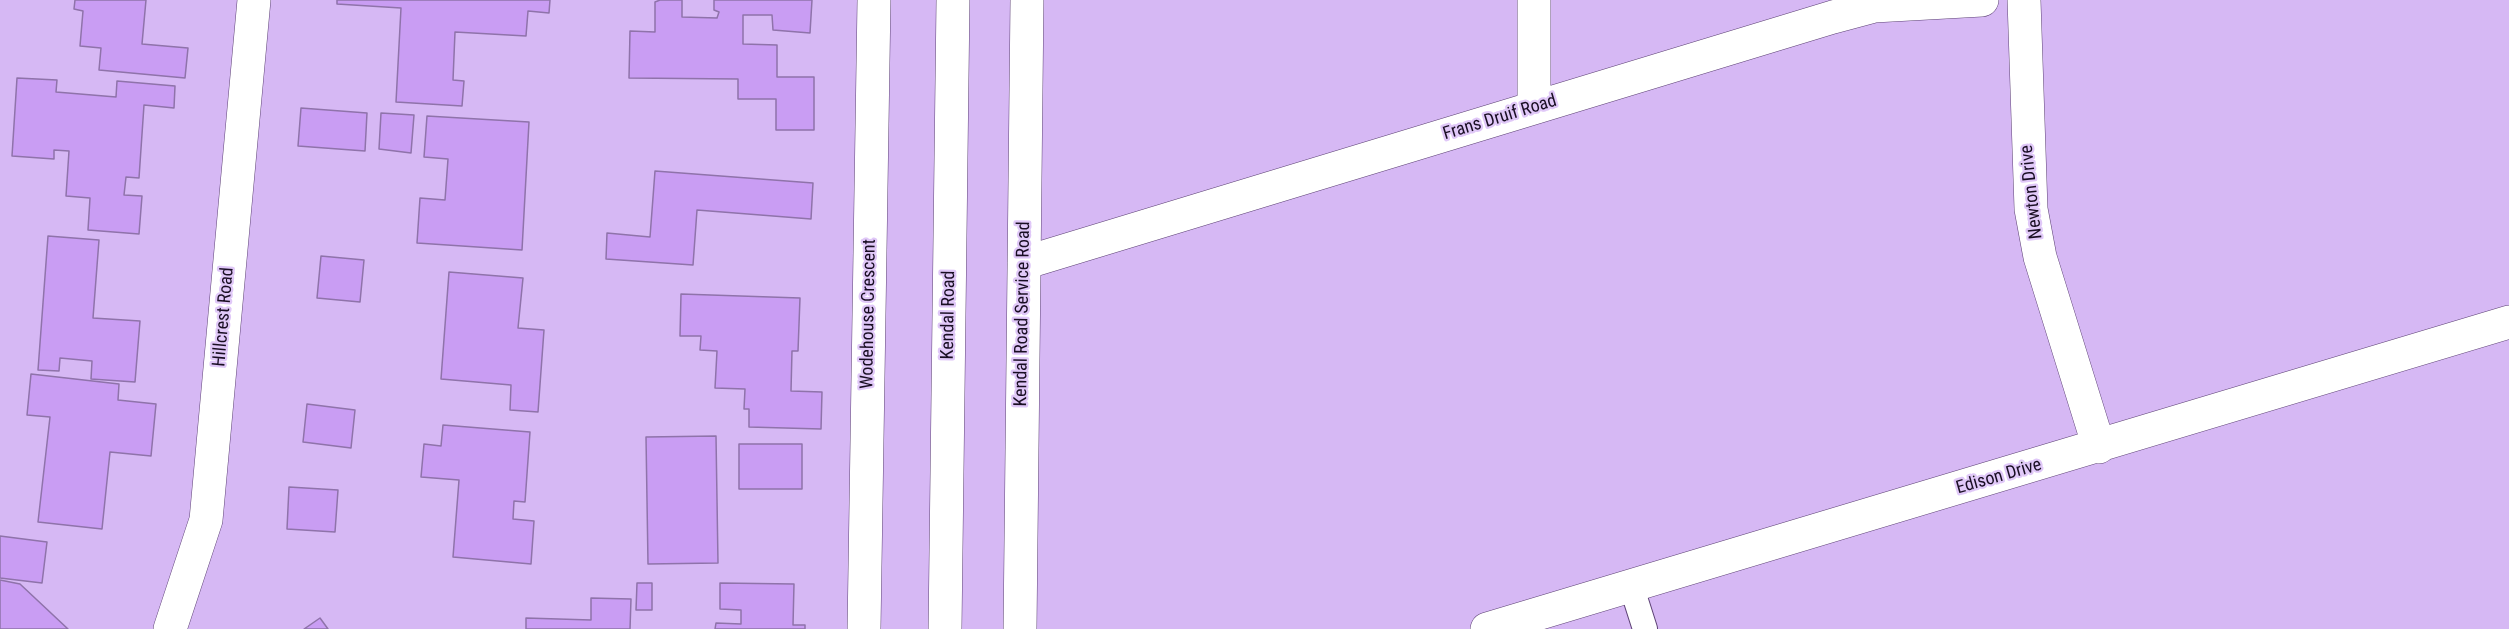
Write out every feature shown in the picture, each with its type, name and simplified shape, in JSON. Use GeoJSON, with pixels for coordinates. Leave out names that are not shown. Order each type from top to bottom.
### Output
{"type":"FeatureCollection","features":[{"type":"Feature","properties":{"kind":"street","name":"Hillcrest Road"},"geometry":{"type":"LineString","coordinates":[[170,629],[206,520],[254,0]]}},
{"type":"Feature","properties":{"kind":"street","name":"Wodehouse Crescent"},"geometry":{"type":"LineString","coordinates":[[864,629],[874,0]]}},
{"type":"Feature","properties":{"kind":"street","name":"Kendal Road"},"geometry":{"type":"LineString","coordinates":[[945,629],[953,0]]}},
{"type":"Feature","properties":{"kind":"street","name":"Kendal Road Service Road"},"geometry":{"type":"LineString","coordinates":[[1020,629],[1027,0]]}},
{"type":"Feature","properties":{"kind":"street"},"geometry":{"type":"LineString","coordinates":[[1534,0],[1534,107]]}},
{"type":"Feature","properties":{"kind":"street","name":"Frans Druif Road"},"geometry":{"type":"LineString","coordinates":[[1024,262],[1874,6],[1982,0]]}},
{"type":"Feature","properties":{"kind":"street","name":"Newton Drive"},"geometry":{"type":"LineString","coordinates":[[2024,0],[2031,209],[2040,257],[2099,447]]}},
{"type":"Feature","properties":{"kind":"street","name":"Edison Drive"},"geometry":{"type":"LineString","coordinates":[[1487,629],[2509,322]]}},
{"type":"Feature","properties":{"kind":"lane"},"geometry":{"type":"LineString","coordinates":[[1630,585],[1645,629]]}},
{"type":"Feature","properties":{"kind":"building"},"geometry":{"type":"Polygon","coordinates":[[[75,0],[146,0],[142,44],[188,48],[185,78],[99,70],[101,48],[80,46],[83,11],[74,9],[75,0]]]}},
{"type":"Feature","properties":{"kind":"building"},"geometry":{"type":"Polygon","coordinates":[[[337,0],[550,0],[549,13],[528,11],[526,36],[455,32],[453,80],[464,81],[462,106],[396,102],[401,8],[337,4],[337,0]]]}},
{"type":"Feature","properties":{"kind":"building"},"geometry":{"type":"Polygon","coordinates":[[[682,0],[682,17],[717,18],[719,12],[714,10],[714,0],[812,0],[810,33],[773,30],[772,15],[743,15],[743,44],[777,45],[777,77],[814,77],[814,130],[776,130],[776,99],[738,99],[738,79],[629,78],[630,31],[655,32],[655,2],[682,0]]]}},
{"type":"Feature","properties":{"kind":"building"},"geometry":{"type":"Polygon","coordinates":[[[17,78],[57,80],[56,92],[116,97],[117,81],[175,86],[174,108],[144,105],[139,178],[126,177],[124,195],[142,196],[139,234],[88,230],[90,198],[66,196],[69,151],[54,150],[54,159],[12,156],[17,78]]]}},
{"type":"Feature","properties":{"kind":"building"},"geometry":{"type":"Polygon","coordinates":[[[301,108],[367,113],[365,151],[298,146],[301,108]]]}},
{"type":"Feature","properties":{"kind":"building"},"geometry":{"type":"Polygon","coordinates":[[[381,113],[414,115],[411,153],[379,149],[381,113]]]}},
{"type":"Feature","properties":{"kind":"building"},"geometry":{"type":"Polygon","coordinates":[[[427,116],[529,122],[522,250],[417,243],[420,198],[445,200],[448,159],[424,157],[427,116]]]}},
{"type":"Feature","properties":{"kind":"building"},"geometry":{"type":"Polygon","coordinates":[[[655,171],[813,183],[811,219],[697,210],[693,265],[606,259],[607,233],[650,237],[655,171]]]}},
{"type":"Feature","properties":{"kind":"building"},"geometry":{"type":"Polygon","coordinates":[[[48,236],[99,240],[93,318],[140,321],[135,382],[91,379],[92,361],[60,358],[59,371],[38,370],[48,236]]]}},
{"type":"Feature","properties":{"kind":"building"},"geometry":{"type":"Polygon","coordinates":[[[321,256],[364,260],[360,302],[317,298],[321,256]]]}},
{"type":"Feature","properties":{"kind":"building"},"geometry":{"type":"Polygon","coordinates":[[[449,272],[523,278],[518,328],[544,330],[538,412],[510,410],[511,385],[441,379],[449,272]]]}},
{"type":"Feature","properties":{"kind":"building"},"geometry":{"type":"Polygon","coordinates":[[[681,294],[800,298],[798,351],[792,351],[791,391],[822,392],[821,429],[749,427],[749,409],[744,409],[745,389],[715,388],[717,351],[700,350],[701,336],[680,336],[681,294]]]}},
{"type":"Feature","properties":{"kind":"building"},"geometry":{"type":"Polygon","coordinates":[[[31,374],[119,384],[118,400],[156,404],[151,456],[110,452],[102,529],[38,522],[50,417],[27,415],[31,374]]]}},
{"type":"Feature","properties":{"kind":"building"},"geometry":{"type":"Polygon","coordinates":[[[307,404],[355,410],[351,448],[303,442],[307,404]]]}},
{"type":"Feature","properties":{"kind":"building"},"geometry":{"type":"Polygon","coordinates":[[[443,425],[530,432],[525,502],[514,501],[513,519],[534,521],[531,564],[453,557],[459,480],[421,477],[424,444],[441,446],[443,425]]]}},
{"type":"Feature","properties":{"kind":"building"},"geometry":{"type":"Polygon","coordinates":[[[716,436],[718,563],[648,564],[646,437],[716,436]]]}},
{"type":"Feature","properties":{"kind":"building"},"geometry":{"type":"Polygon","coordinates":[[[739,444],[802,444],[802,489],[739,489],[739,444]]]}},
{"type":"Feature","properties":{"kind":"building"},"geometry":{"type":"Polygon","coordinates":[[[289,487],[338,490],[335,532],[287,529],[289,487]]]}},
{"type":"Feature","properties":{"kind":"building"},"geometry":{"type":"Polygon","coordinates":[[[0,536],[47,542],[42,583],[0,578],[0,536]]]}},
{"type":"Feature","properties":{"kind":"building"},"geometry":{"type":"Polygon","coordinates":[[[0,580],[20,584],[68,629],[0,629],[0,580]]]}},
{"type":"Feature","properties":{"kind":"building"},"geometry":{"type":"Polygon","coordinates":[[[637,583],[652,583],[652,610],[636,610],[637,583]]]}},
{"type":"Feature","properties":{"kind":"building"},"geometry":{"type":"Polygon","coordinates":[[[720,583],[794,584],[793,625],[805,625],[805,629],[715,629],[716,623],[741,624],[741,610],[720,609],[720,583]]]}},
{"type":"Feature","properties":{"kind":"building"},"geometry":{"type":"Polygon","coordinates":[[[591,598],[631,599],[630,629],[526,629],[526,618],[591,620],[591,598]]]}},
{"type":"Feature","properties":{"kind":"building"},"geometry":{"type":"Polygon","coordinates":[[[320,618],[328,629],[304,629],[320,618]]]}}]}
